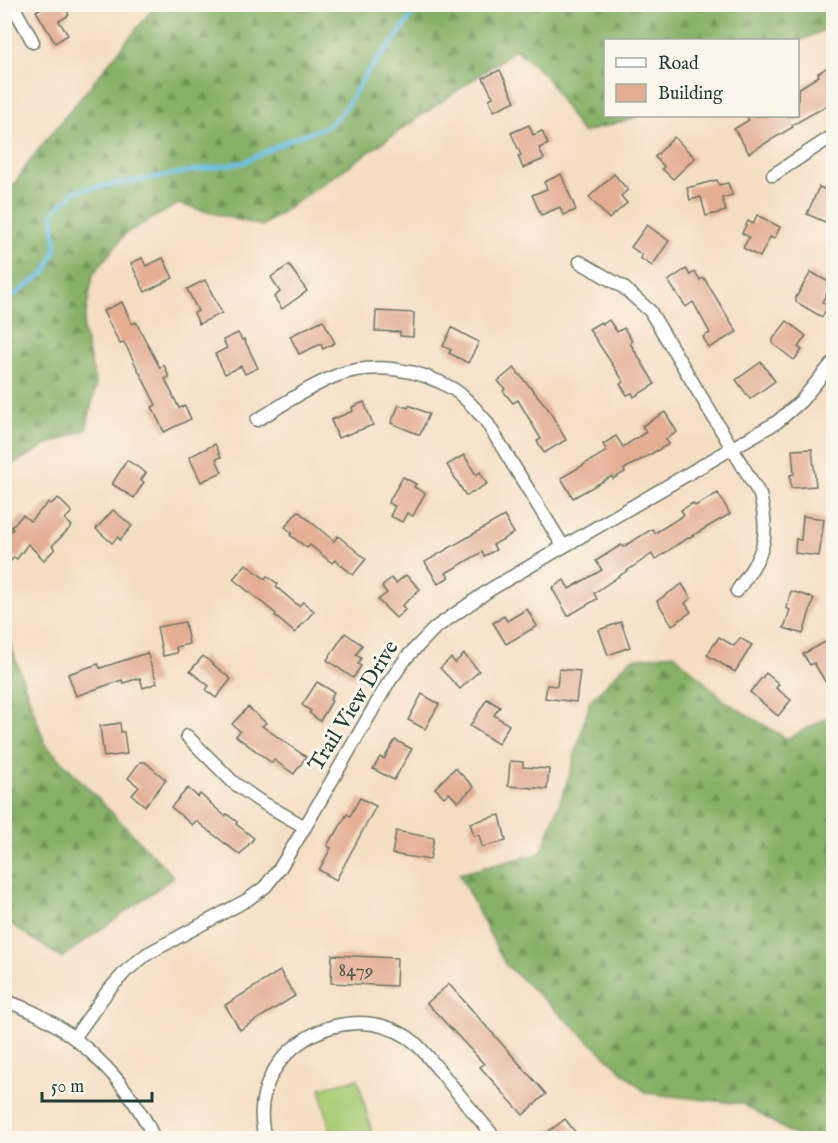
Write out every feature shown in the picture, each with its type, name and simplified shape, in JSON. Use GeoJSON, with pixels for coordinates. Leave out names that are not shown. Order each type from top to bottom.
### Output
{"type":"FeatureCollection","features":[{"type":"Feature","properties":{"kind":"street"},"geometry":{"type":"LineString","coordinates":[[12,4],[33,42]]}},
{"type":"Feature","properties":{"kind":"street"},"geometry":{"type":"LineString","coordinates":[[773,175],[834,135]]}},
{"type":"Feature","properties":{"kind":"street"},"geometry":{"type":"LineString","coordinates":[[580,262],[623,287],[650,311],[760,495],[765,518],[763,542],[757,562],[737,591]]}},
{"type":"Feature","properties":{"kind":"street","name":"Trail View Drive"},"geometry":{"type":"LineString","coordinates":[[74,1038],[126,970],[147,954],[247,900],[265,887],[280,868],[305,827],[387,685],[407,657],[435,628],[459,609],[563,546],[777,422],[793,408],[834,362]]}},
{"type":"Feature","properties":{"kind":"street"},"geometry":{"type":"LineString","coordinates":[[257,420],[320,383],[363,369],[411,372],[435,380],[455,390],[486,421],[563,546]]}},
{"type":"Feature","properties":{"kind":"street"},"geometry":{"type":"LineString","coordinates":[[187,736],[234,783],[258,800],[305,827]]}},
{"type":"Feature","properties":{"kind":"street"},"geometry":{"type":"LineString","coordinates":[[4,1000],[38,1014],[74,1038],[103,1064],[128,1094],[154,1138]]}},
{"type":"Feature","properties":{"kind":"street"},"geometry":{"type":"LineString","coordinates":[[266,1138],[263,1130],[263,1108],[267,1087],[277,1067],[290,1050],[309,1035],[329,1027],[350,1023],[372,1024],[392,1029],[410,1038],[495,1138]]}},
{"type":"Feature","properties":{"kind":"green space"},"geometry":{"type":"Polygon","coordinates":[[[833,4],[834,25],[799,42],[799,39],[604,39],[604,117],[637,117],[582,133],[545,75],[516,50],[262,226],[178,204],[126,233],[93,274],[83,329],[96,385],[86,430],[46,445],[5,469],[5,198],[31,159],[156,5],[833,4]]]}},
{"type":"Feature","properties":{"kind":"green space"},"geometry":{"type":"Polygon","coordinates":[[[4,626],[45,744],[174,877],[61,958],[5,920],[4,626]]]}},
{"type":"Feature","properties":{"kind":"green space"},"geometry":{"type":"Polygon","coordinates":[[[674,654],[726,702],[787,739],[833,715],[833,1138],[799,1138],[743,1104],[646,1093],[505,964],[459,874],[541,853],[569,777],[590,701],[631,659],[674,654]]]}},
{"type":"Feature","properties":{"kind":"green space"},"geometry":{"type":"Polygon","coordinates":[[[358,1079],[373,1138],[332,1138],[320,1088],[358,1079]]]}},
{"type":"Feature","properties":{"kind":"building"},"geometry":{"type":"Polygon","coordinates":[[[48,4],[63,4],[69,15],[59,21],[68,35],[55,43],[36,11],[48,4]]]}},
{"type":"Feature","properties":{"kind":"building"},"geometry":{"type":"Polygon","coordinates":[[[834,63],[834,102],[792,125],[793,127],[749,153],[734,129],[749,120],[747,117],[799,117],[799,88],[819,76],[818,73],[834,63]]]}},
{"type":"Feature","properties":{"kind":"building"},"geometry":{"type":"Polygon","coordinates":[[[500,70],[515,101],[494,111],[489,99],[493,97],[483,78],[500,70]]]}},
{"type":"Feature","properties":{"kind":"building"},"geometry":{"type":"Polygon","coordinates":[[[529,125],[533,135],[542,131],[548,144],[539,148],[544,159],[523,168],[518,156],[521,155],[511,133],[529,125]]]}},
{"type":"Feature","properties":{"kind":"building"},"geometry":{"type":"Polygon","coordinates":[[[674,137],[695,158],[673,179],[662,169],[664,166],[655,157],[674,137]]]}},
{"type":"Feature","properties":{"kind":"building"},"geometry":{"type":"Polygon","coordinates":[[[561,174],[576,210],[563,215],[560,207],[541,215],[532,195],[547,189],[544,182],[561,174]]]}},
{"type":"Feature","properties":{"kind":"building"},"geometry":{"type":"Polygon","coordinates":[[[614,174],[628,190],[621,196],[627,203],[609,219],[589,197],[614,174]]]}},
{"type":"Feature","properties":{"kind":"building"},"geometry":{"type":"Polygon","coordinates":[[[717,180],[719,185],[728,183],[732,195],[722,198],[726,211],[706,216],[701,197],[690,200],[687,188],[717,180]]]}},
{"type":"Feature","properties":{"kind":"building"},"geometry":{"type":"Polygon","coordinates":[[[819,187],[834,193],[834,226],[807,214],[819,187]]]}},
{"type":"Feature","properties":{"kind":"building"},"geometry":{"type":"Polygon","coordinates":[[[757,215],[780,227],[774,239],[770,237],[760,257],[743,248],[749,237],[742,233],[748,221],[753,224],[757,215]]]}},
{"type":"Feature","properties":{"kind":"building"},"geometry":{"type":"Polygon","coordinates":[[[647,225],[669,241],[652,266],[640,258],[642,255],[631,247],[647,225]]]}},
{"type":"Feature","properties":{"kind":"building"},"geometry":{"type":"Polygon","coordinates":[[[142,258],[146,266],[163,258],[173,278],[145,292],[131,263],[142,258]]]}},
{"type":"Feature","properties":{"kind":"building"},"geometry":{"type":"Polygon","coordinates":[[[289,265],[307,291],[282,309],[274,297],[280,292],[271,277],[289,265]]]}},
{"type":"Feature","properties":{"kind":"building"},"geometry":{"type":"Polygon","coordinates":[[[686,269],[690,275],[695,272],[700,280],[704,278],[737,332],[709,348],[703,337],[710,333],[693,302],[686,307],[668,281],[686,269]]]}},
{"type":"Feature","properties":{"kind":"building"},"geometry":{"type":"Polygon","coordinates":[[[811,272],[832,284],[822,302],[828,306],[822,317],[796,302],[796,297],[811,272]]]}},
{"type":"Feature","properties":{"kind":"building"},"geometry":{"type":"Polygon","coordinates":[[[205,280],[222,313],[199,324],[194,313],[198,311],[187,289],[205,280]]]}},
{"type":"Feature","properties":{"kind":"building"},"geometry":{"type":"Polygon","coordinates":[[[122,302],[132,324],[136,322],[160,368],[164,365],[169,377],[165,379],[179,408],[185,406],[191,419],[164,432],[152,407],[156,405],[124,342],[120,344],[103,311],[122,302]]]}},
{"type":"Feature","properties":{"kind":"building"},"geometry":{"type":"Polygon","coordinates":[[[376,311],[414,313],[413,337],[400,336],[400,332],[375,331],[376,311]]]}},
{"type":"Feature","properties":{"kind":"building"},"geometry":{"type":"Polygon","coordinates":[[[323,320],[335,343],[323,349],[321,344],[299,354],[290,336],[323,320]]]}},
{"type":"Feature","properties":{"kind":"building"},"geometry":{"type":"Polygon","coordinates":[[[609,320],[617,332],[624,328],[632,341],[630,343],[655,384],[634,397],[632,393],[627,395],[620,384],[624,382],[589,329],[609,320]]]}},
{"type":"Feature","properties":{"kind":"building"},"geometry":{"type":"Polygon","coordinates":[[[787,321],[806,336],[798,347],[802,350],[794,360],[773,344],[773,339],[787,321]]]}},
{"type":"Feature","properties":{"kind":"building"},"geometry":{"type":"Polygon","coordinates":[[[452,328],[479,342],[468,363],[449,353],[451,350],[443,346],[452,328]]]}},
{"type":"Feature","properties":{"kind":"building"},"geometry":{"type":"Polygon","coordinates":[[[238,333],[242,340],[244,339],[258,368],[245,374],[241,366],[225,374],[215,354],[227,348],[223,340],[238,333]]]}},
{"type":"Feature","properties":{"kind":"building"},"geometry":{"type":"Polygon","coordinates":[[[761,362],[775,381],[750,399],[736,380],[761,362]]]}},
{"type":"Feature","properties":{"kind":"building"},"geometry":{"type":"Polygon","coordinates":[[[514,368],[547,407],[566,440],[544,453],[537,441],[541,439],[518,400],[513,403],[498,381],[514,368]]]}},
{"type":"Feature","properties":{"kind":"building"},"geometry":{"type":"Polygon","coordinates":[[[364,402],[373,425],[338,438],[331,420],[353,411],[352,407],[364,402]]]}},
{"type":"Feature","properties":{"kind":"building"},"geometry":{"type":"Polygon","coordinates":[[[399,405],[408,408],[409,405],[429,414],[420,435],[391,423],[399,405]]]}},
{"type":"Feature","properties":{"kind":"building"},"geometry":{"type":"Polygon","coordinates":[[[665,412],[677,432],[666,439],[669,444],[624,469],[625,472],[613,479],[612,476],[573,498],[561,478],[607,451],[603,444],[616,436],[623,447],[646,432],[642,426],[665,412]]]}},
{"type":"Feature","properties":{"kind":"building"},"geometry":{"type":"Polygon","coordinates":[[[215,444],[221,457],[216,459],[222,472],[201,482],[189,457],[215,444]]]}},
{"type":"Feature","properties":{"kind":"building"},"geometry":{"type":"Polygon","coordinates":[[[812,449],[816,486],[791,488],[790,475],[794,474],[792,450],[812,449]]]}},
{"type":"Feature","properties":{"kind":"building"},"geometry":{"type":"Polygon","coordinates":[[[464,455],[476,475],[480,472],[487,484],[466,496],[447,465],[464,455]]]}},
{"type":"Feature","properties":{"kind":"building"},"geometry":{"type":"Polygon","coordinates":[[[127,460],[146,473],[141,480],[144,482],[134,498],[112,484],[127,460]]]}},
{"type":"Feature","properties":{"kind":"building"},"geometry":{"type":"Polygon","coordinates":[[[403,477],[416,484],[414,487],[425,493],[413,516],[407,513],[402,522],[390,516],[395,506],[388,503],[403,477]]]}},
{"type":"Feature","properties":{"kind":"building"},"geometry":{"type":"Polygon","coordinates":[[[718,493],[730,514],[655,560],[652,554],[594,593],[597,599],[568,616],[552,588],[564,580],[569,589],[602,570],[596,561],[652,529],[655,533],[684,515],[681,510],[693,503],[695,506],[718,493]]]}},
{"type":"Feature","properties":{"kind":"building"},"geometry":{"type":"Polygon","coordinates":[[[58,498],[72,512],[65,519],[72,526],[52,546],[55,549],[44,560],[28,544],[17,559],[14,557],[4,569],[4,539],[13,529],[11,527],[23,515],[30,521],[49,502],[51,504],[58,498]]]}},
{"type":"Feature","properties":{"kind":"building"},"geometry":{"type":"Polygon","coordinates":[[[113,510],[132,526],[120,540],[118,537],[112,543],[96,529],[113,510]]]}},
{"type":"Feature","properties":{"kind":"building"},"geometry":{"type":"Polygon","coordinates":[[[298,511],[334,541],[338,536],[366,559],[353,575],[335,560],[332,563],[310,545],[307,548],[290,535],[292,533],[285,527],[298,511]]]}},
{"type":"Feature","properties":{"kind":"building"},"geometry":{"type":"Polygon","coordinates":[[[504,516],[514,533],[493,545],[496,550],[484,556],[482,552],[446,573],[449,577],[438,584],[425,562],[504,516]]]}},
{"type":"Feature","properties":{"kind":"building"},"geometry":{"type":"Polygon","coordinates":[[[803,516],[824,519],[819,556],[795,553],[796,539],[801,540],[803,516]]]}},
{"type":"Feature","properties":{"kind":"building"},"geometry":{"type":"Polygon","coordinates":[[[246,564],[265,579],[267,576],[278,584],[276,587],[299,606],[303,602],[314,611],[295,633],[275,616],[276,614],[233,579],[246,564]]]}},
{"type":"Feature","properties":{"kind":"building"},"geometry":{"type":"Polygon","coordinates":[[[406,575],[420,589],[402,606],[406,609],[396,618],[378,600],[387,593],[382,587],[391,578],[396,583],[406,575]]]}},
{"type":"Feature","properties":{"kind":"building"},"geometry":{"type":"Polygon","coordinates":[[[682,584],[691,598],[685,603],[691,612],[672,625],[657,601],[682,584]]]}},
{"type":"Feature","properties":{"kind":"building"},"geometry":{"type":"Polygon","coordinates":[[[791,591],[814,598],[803,634],[784,628],[790,610],[786,608],[791,591]]]}},
{"type":"Feature","properties":{"kind":"building"},"geometry":{"type":"Polygon","coordinates":[[[527,609],[537,626],[506,644],[493,623],[504,616],[507,621],[527,609]]]}},
{"type":"Feature","properties":{"kind":"building"},"geometry":{"type":"Polygon","coordinates":[[[185,622],[189,644],[176,647],[177,653],[163,656],[157,627],[185,622]]]}},
{"type":"Feature","properties":{"kind":"building"},"geometry":{"type":"Polygon","coordinates":[[[621,622],[630,647],[608,655],[599,630],[621,622]]]}},
{"type":"Feature","properties":{"kind":"building"},"geometry":{"type":"Polygon","coordinates":[[[345,633],[362,645],[356,655],[361,658],[358,664],[361,666],[353,678],[327,660],[345,633]]]}},
{"type":"Feature","properties":{"kind":"building"},"geometry":{"type":"Polygon","coordinates":[[[719,637],[734,646],[740,638],[752,645],[735,672],[707,655],[719,637]]]}},
{"type":"Feature","properties":{"kind":"building"},"geometry":{"type":"Polygon","coordinates":[[[825,642],[834,656],[834,679],[826,683],[814,663],[810,665],[803,654],[825,642]]]}},
{"type":"Feature","properties":{"kind":"building"},"geometry":{"type":"Polygon","coordinates":[[[147,653],[157,683],[143,688],[140,678],[123,683],[122,680],[76,696],[68,674],[98,664],[100,668],[147,653]]]}},
{"type":"Feature","properties":{"kind":"building"},"geometry":{"type":"Polygon","coordinates":[[[464,654],[479,671],[460,689],[440,668],[451,658],[455,663],[464,654]]]}},
{"type":"Feature","properties":{"kind":"building"},"geometry":{"type":"Polygon","coordinates":[[[203,656],[231,679],[216,698],[206,690],[209,686],[190,671],[203,656]]]}},
{"type":"Feature","properties":{"kind":"building"},"geometry":{"type":"Polygon","coordinates":[[[559,669],[580,671],[576,702],[545,698],[547,685],[557,686],[559,669]]]}},
{"type":"Feature","properties":{"kind":"building"},"geometry":{"type":"Polygon","coordinates":[[[766,673],[779,684],[776,688],[791,700],[778,716],[750,692],[766,673]]]}},
{"type":"Feature","properties":{"kind":"building"},"geometry":{"type":"Polygon","coordinates":[[[317,682],[334,692],[330,700],[332,701],[320,721],[302,705],[317,682]]]}},
{"type":"Feature","properties":{"kind":"building"},"geometry":{"type":"Polygon","coordinates":[[[422,694],[439,704],[425,729],[408,720],[422,694]]]}},
{"type":"Feature","properties":{"kind":"building"},"geometry":{"type":"Polygon","coordinates":[[[487,699],[500,707],[494,715],[509,725],[498,744],[470,726],[487,699]]]}},
{"type":"Feature","properties":{"kind":"building"},"geometry":{"type":"Polygon","coordinates":[[[248,707],[266,723],[262,726],[306,757],[294,774],[274,760],[272,763],[236,736],[240,731],[232,724],[248,707]]]}},
{"type":"Feature","properties":{"kind":"building"},"geometry":{"type":"Polygon","coordinates":[[[120,723],[121,732],[124,732],[127,754],[104,757],[100,726],[120,723]]]}},
{"type":"Feature","properties":{"kind":"building"},"geometry":{"type":"Polygon","coordinates":[[[395,740],[412,749],[394,780],[373,769],[380,757],[384,759],[395,740]]]}},
{"type":"Feature","properties":{"kind":"building"},"geometry":{"type":"Polygon","coordinates":[[[510,761],[523,762],[523,767],[549,769],[547,789],[508,786],[510,761]]]}},
{"type":"Feature","properties":{"kind":"building"},"geometry":{"type":"Polygon","coordinates":[[[140,762],[145,762],[166,780],[145,806],[132,795],[139,787],[128,778],[140,762]]]}},
{"type":"Feature","properties":{"kind":"building"},"geometry":{"type":"Polygon","coordinates":[[[455,768],[474,787],[458,802],[449,793],[444,797],[435,788],[455,768]]]}},
{"type":"Feature","properties":{"kind":"building"},"geometry":{"type":"Polygon","coordinates":[[[188,788],[198,797],[200,794],[225,816],[227,814],[254,838],[240,855],[196,821],[192,825],[171,807],[188,788]]]}},
{"type":"Feature","properties":{"kind":"building"},"geometry":{"type":"Polygon","coordinates":[[[360,798],[376,806],[336,880],[319,870],[331,848],[327,846],[333,835],[347,814],[350,816],[360,798]]]}},
{"type":"Feature","properties":{"kind":"building"},"geometry":{"type":"Polygon","coordinates":[[[500,815],[506,841],[482,847],[479,835],[474,836],[470,823],[500,815]]]}},
{"type":"Feature","properties":{"kind":"building"},"geometry":{"type":"Polygon","coordinates":[[[396,831],[434,838],[430,860],[392,854],[396,831]]]}},
{"type":"Feature","properties":{"kind":"building"},"geometry":{"type":"Polygon","coordinates":[[[332,955],[397,958],[396,986],[331,983],[332,955]]]}},
{"type":"Feature","properties":{"kind":"building"},"geometry":{"type":"Polygon","coordinates":[[[280,971],[295,996],[240,1030],[225,1005],[280,971]]]}},
{"type":"Feature","properties":{"kind":"building"},"geometry":{"type":"Polygon","coordinates":[[[449,984],[546,1094],[523,1115],[480,1067],[484,1064],[427,1003],[449,984]]]}},
{"type":"Feature","properties":{"kind":"building"},"geometry":{"type":"Polygon","coordinates":[[[565,1119],[580,1138],[540,1138],[565,1119]]]}},
{"type":"Feature","properties":{"kind":"waterway"},"geometry":{"type":"LineString","coordinates":[[4,302],[46,272],[56,248],[53,213],[75,191],[245,162],[291,139],[328,126],[344,110],[366,74],[420,4]]}}]}
